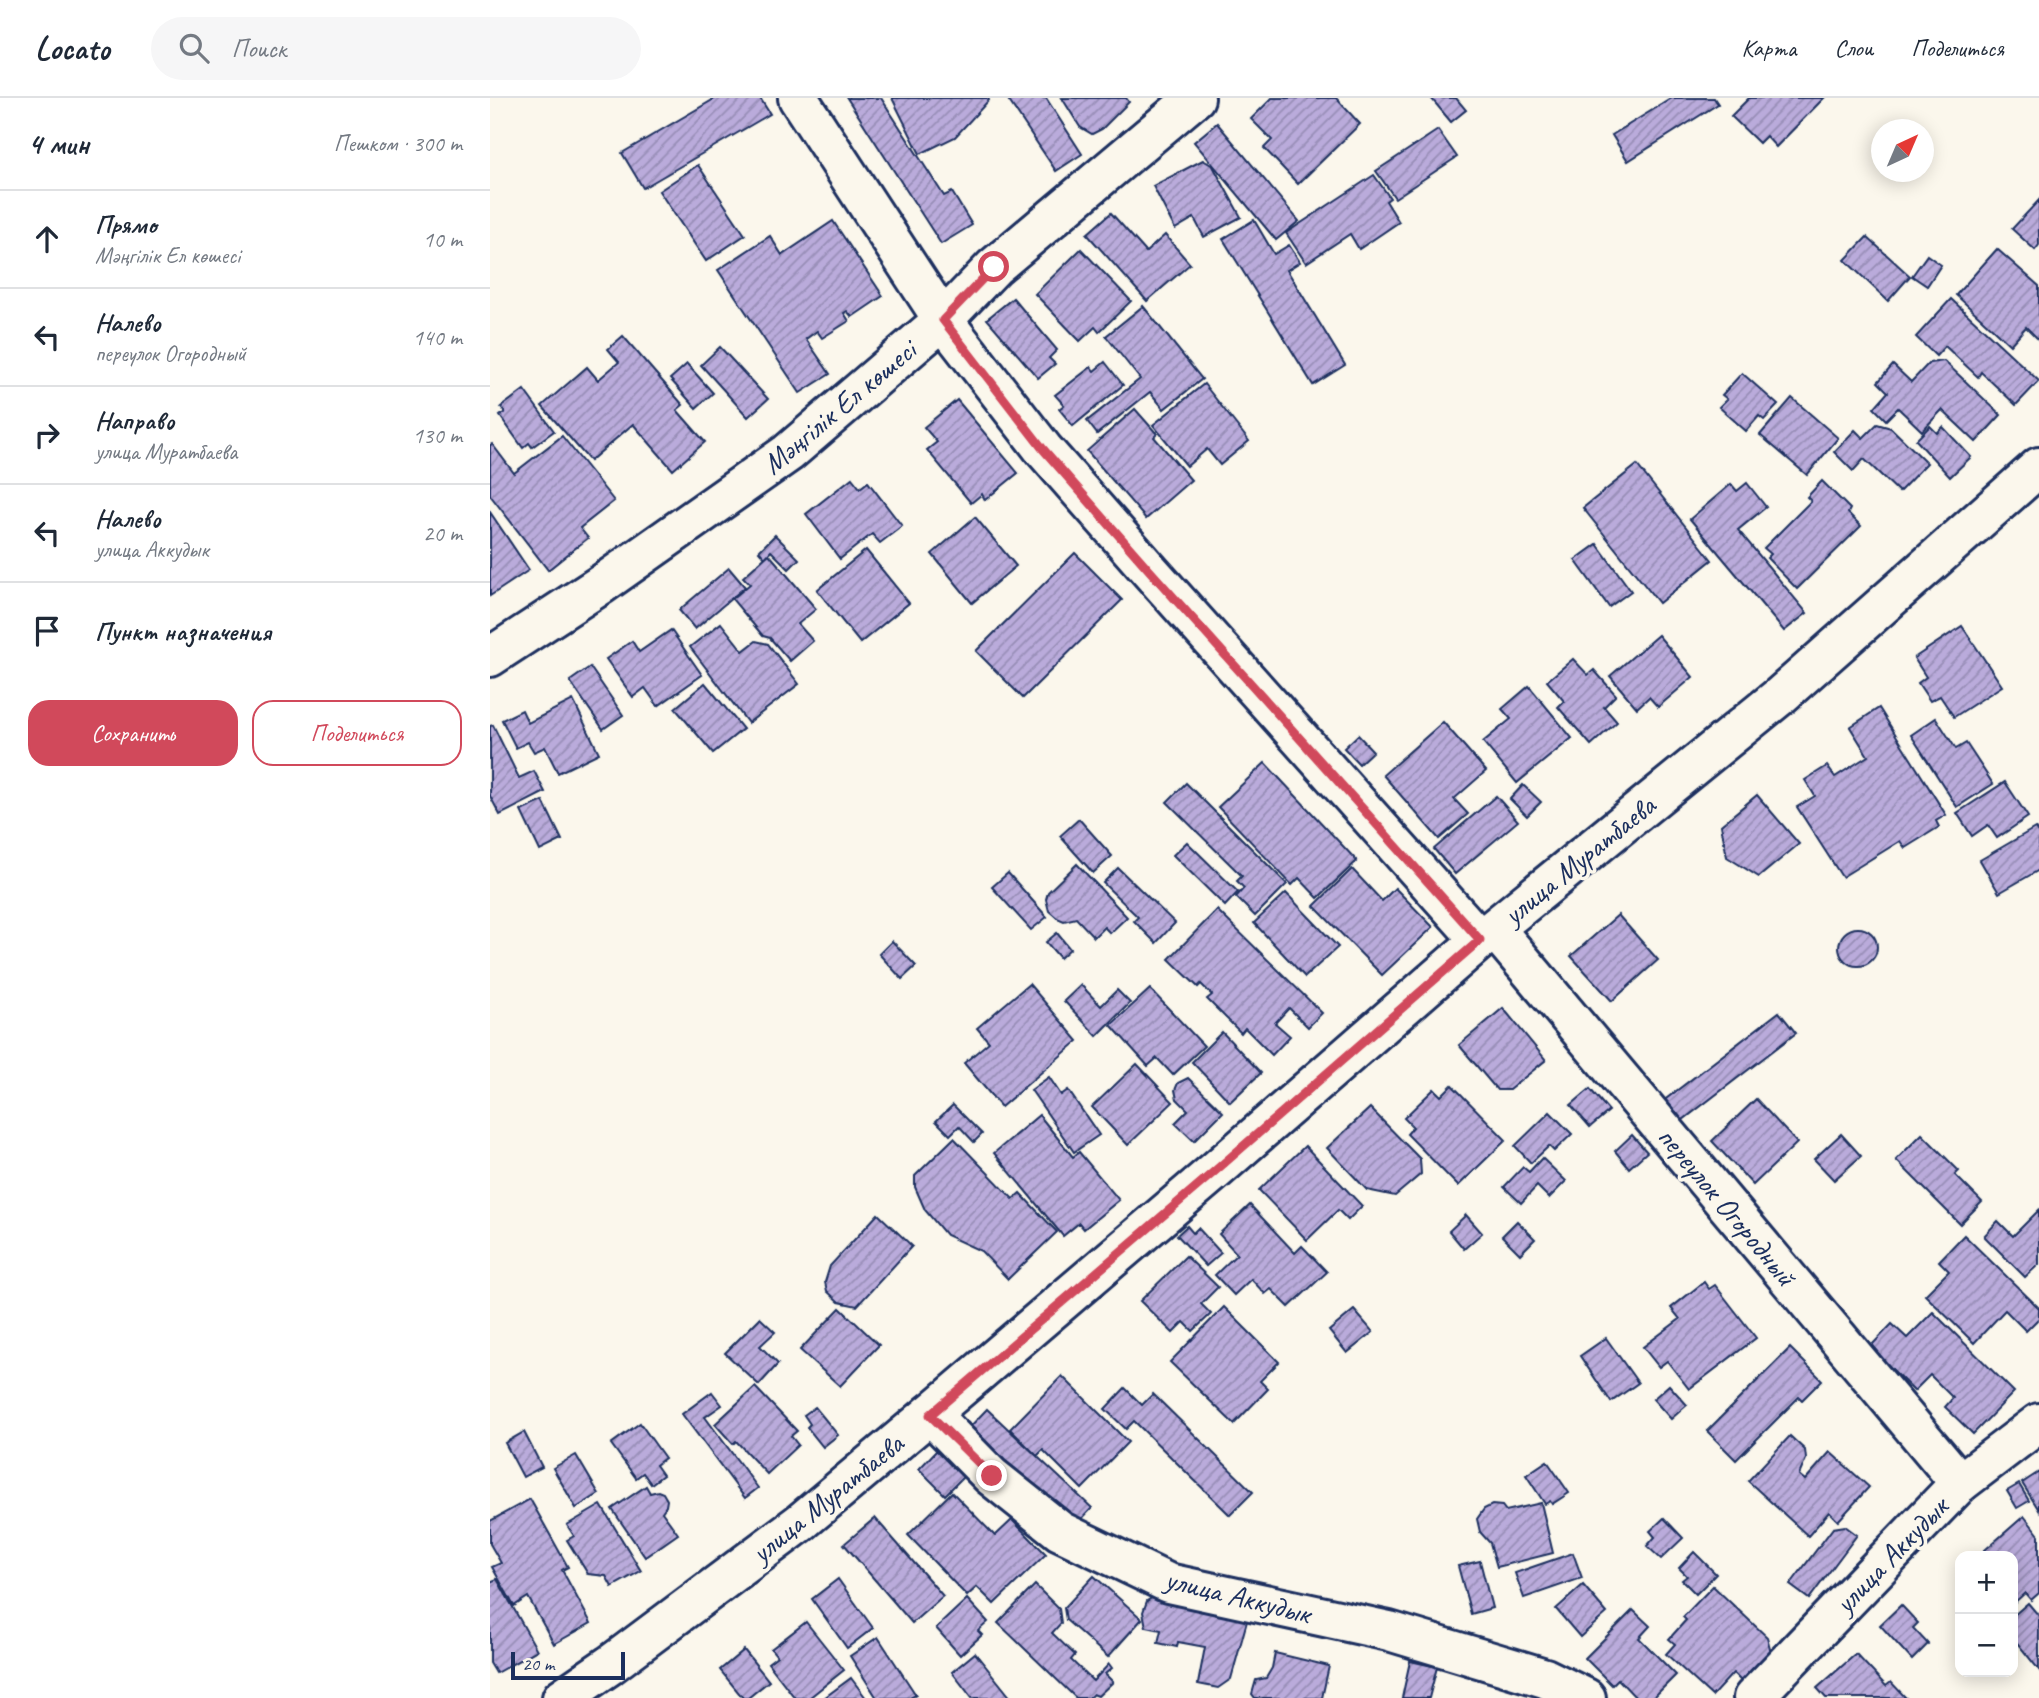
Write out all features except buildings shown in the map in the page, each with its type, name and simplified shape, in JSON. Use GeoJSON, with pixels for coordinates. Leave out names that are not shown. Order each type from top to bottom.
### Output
{"type":"FeatureCollection","features":[{"type":"Feature","properties":{"kind":"street","name":"переулок Огородный"},"geometry":{"type":"LineString","coordinates":[[797,98],[943,320],[1052,459],[1150,571],[1487,934],[1960,1483]]}},
{"type":"Feature","properties":{"kind":"street","name":"Мәңгілік Ел көшесі"},"geometry":{"type":"LineString","coordinates":[[490,657],[602,584],[788,453],[943,320],[994,267],[1195,98]]}},
{"type":"Feature","properties":{"kind":"street","name":"улица Муратбаева"},"geometry":{"type":"LineString","coordinates":[[562,1698],[800,1523],[930,1415],[1487,934],[1780,696],[2039,467]]}},
{"type":"Feature","properties":{"kind":"street","name":"улица Аккудык"},"geometry":{"type":"LineString","coordinates":[[930,1415],[992,1476],[1060,1531],[1168,1583],[1389,1631],[1545,1678],[1587,1698]]}},
{"type":"Feature","properties":{"kind":"street","name":"улица Аккудык"},"geometry":{"type":"LineString","coordinates":[[1753,1698],[1960,1483],[2039,1423]]}},
{"type":"Feature","properties":{"kind":"route"},"geometry":{"type":"LineString","coordinates":[[992,1476],[930,1415],[1480,940],[1043,449],[943,320],[994,267]]}}]}
